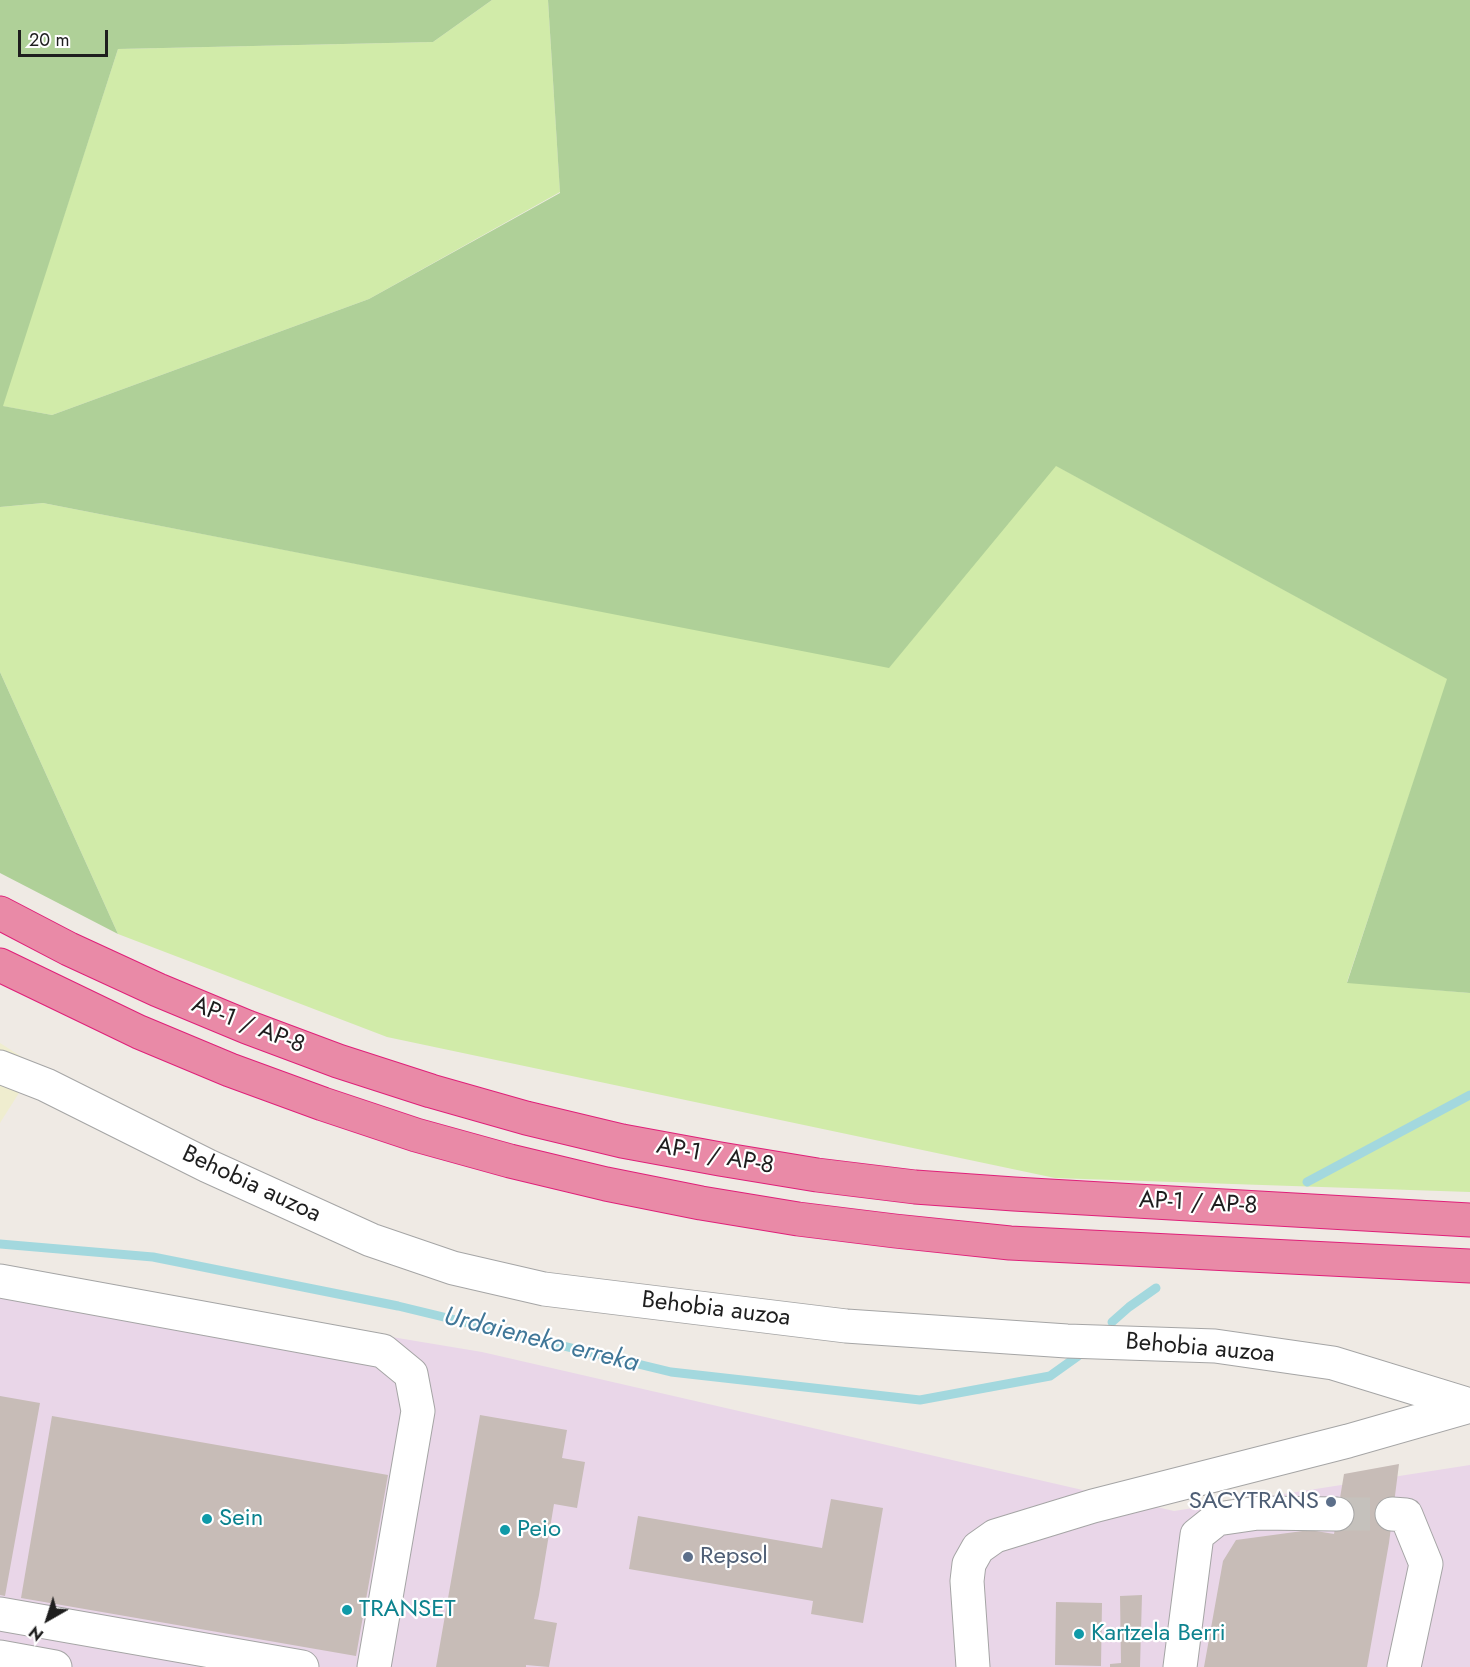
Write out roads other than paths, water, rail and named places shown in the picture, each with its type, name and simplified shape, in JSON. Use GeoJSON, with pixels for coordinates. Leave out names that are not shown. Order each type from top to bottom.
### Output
{"type":"FeatureCollection","features":[{"type":"Feature","properties":{"kind":"highway","name":"AP-1 / AP-8"},"geometry":{"type":"LineString","coordinates":[[0,913],[69,949],[158,990],[338,1061],[526,1118],[622,1140],[817,1175],[915,1186],[1026,1195],[1470,1220]]}},
{"type":"Feature","properties":{"kind":"highway","name":"AP-1 / AP-8"},"geometry":{"type":"LineString","coordinates":[[0,966],[139,1032],[230,1070],[323,1104],[416,1135],[510,1161],[616,1186],[798,1219],[1010,1243],[1470,1266]]}},
{"type":"Feature","properties":{"kind":"street","name":"Behobia auzoa"},"geometry":{"type":"LineString","coordinates":[[0,1067],[46,1086],[208,1166],[371,1240],[453,1268],[533,1286],[846,1326],[1067,1341],[1215,1346],[1333,1363],[1470,1405]]}},
{"type":"Feature","properties":{"kind":"street"},"geometry":{"type":"LineString","coordinates":[[0,1281],[383,1351],[411,1374],[418,1411],[374,1667]]}},
{"type":"Feature","properties":{"kind":"street","name":"Behobia auzoa"},"geometry":{"type":"LineString","coordinates":[[973,1667],[967,1581],[969,1564],[978,1548],[995,1536],[1093,1506],[1348,1441],[1470,1405]]}},
{"type":"Feature","properties":{"kind":"street"},"geometry":{"type":"LineString","coordinates":[[1180,1667],[1197,1535],[1217,1519],[1248,1514],[1338,1514]]}},
{"type":"Feature","properties":{"kind":"street"},"geometry":{"type":"LineString","coordinates":[[1392,1514],[1406,1515],[1426,1564],[1404,1667]]}},
{"type":"Feature","properties":{"kind":"street"},"geometry":{"type":"LineString","coordinates":[[0,1614],[302,1667]]}},
{"type":"Feature","properties":{"kind":"street"},"geometry":{"type":"LineString","coordinates":[[0,1657],[55,1667]]}},
{"type":"Feature","properties":{"kind":"waterway","name":"Urdaieneko erreka"},"geometry":{"type":"LineString","coordinates":[[1307,1182],[1470,1095]]}},
{"type":"Feature","properties":{"kind":"waterway","name":"Urdaieneko erreka"},"geometry":{"type":"LineString","coordinates":[[0,1244],[153,1257],[398,1306],[671,1372],[920,1400],[1050,1376],[1078,1356]]}},
{"type":"Feature","properties":{"kind":"waterway","name":"Urdaieneko erreka"},"geometry":{"type":"LineString","coordinates":[[1112,1322],[1156,1288]]}},
{"type":"Feature","properties":{"kind":"tunnel"},"geometry":{"type":"LineString","coordinates":[[1337,1514],[1392,1514]]}},
{"type":"Feature","properties":{"kind":"place","name":"SACYTRANS"},"geometry":{"type":"Point","coordinates":[1331,1502]}},
{"type":"Feature","properties":{"kind":"place","name":"Sein"},"geometry":{"type":"Point","coordinates":[207,1519]}},
{"type":"Feature","properties":{"kind":"place","name":"Peio"},"geometry":{"type":"Point","coordinates":[505,1530]}},
{"type":"Feature","properties":{"kind":"place","name":"Repsol"},"geometry":{"type":"Point","coordinates":[688,1557]}},
{"type":"Feature","properties":{"kind":"place","name":"TRANSET"},"geometry":{"type":"Point","coordinates":[347,1610]}},
{"type":"Feature","properties":{"kind":"place","name":"Kartzela Berri"},"geometry":{"type":"Point","coordinates":[1079,1634]}}]}
